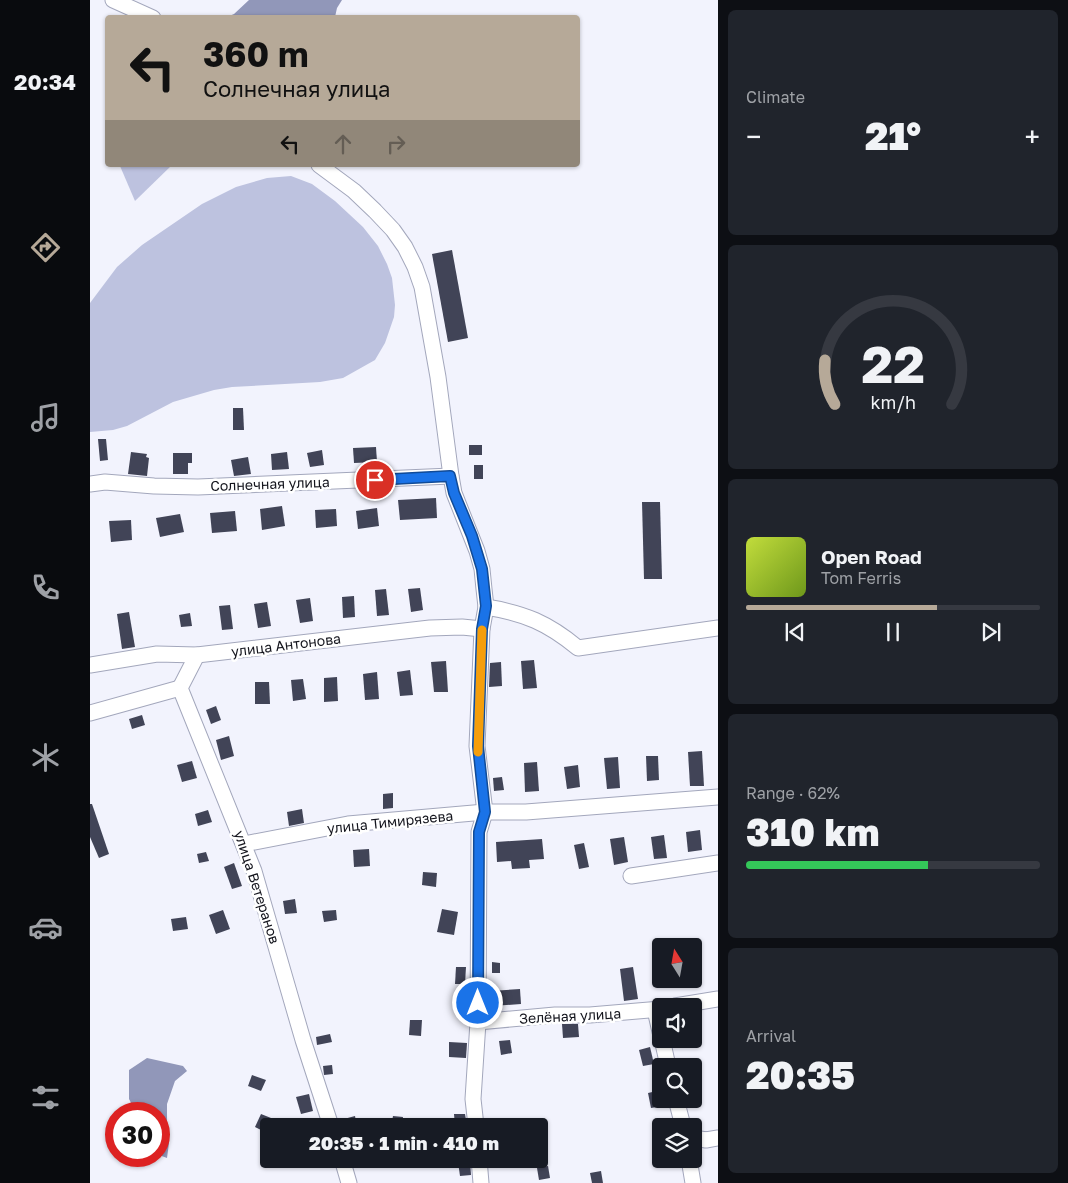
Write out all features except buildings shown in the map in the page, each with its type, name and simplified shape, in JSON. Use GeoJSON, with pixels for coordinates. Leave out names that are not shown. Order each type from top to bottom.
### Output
{"type":"FeatureCollection","features":[{"type":"Feature","properties":{"kind":"street"},"geometry":{"type":"LineString","coordinates":[[113,0],[146,15]]}},
{"type":"Feature","properties":{"kind":"street"},"geometry":{"type":"LineString","coordinates":[[322,167],[375,211],[406,247],[416,267],[422,287],[438,377],[450,476],[454,493],[472,536],[482,569],[486,606],[482,629],[478,746],[485,812],[479,832],[478,1022],[473,1099],[475,1118]]}},
{"type":"Feature","properties":{"kind":"street","name":"Солнечная улица"},"geometry":{"type":"LineString","coordinates":[[90,484],[105,482],[198,487],[450,476]]}},
{"type":"Feature","properties":{"kind":"street"},"geometry":{"type":"LineString","coordinates":[[486,606],[507,610],[538,621],[558,631],[578,648],[718,628]]}},
{"type":"Feature","properties":{"kind":"street","name":"улица Антонова"},"geometry":{"type":"LineString","coordinates":[[90,666],[157,654],[197,655],[430,628],[462,627],[482,629]]}},
{"type":"Feature","properties":{"kind":"street"},"geometry":{"type":"LineString","coordinates":[[90,713],[180,688],[197,655]]}},
{"type":"Feature","properties":{"kind":"street","name":"улица Ветеранов"},"geometry":{"type":"LineString","coordinates":[[180,688],[244,844],[265,905],[303,1040],[328,1118]]}},
{"type":"Feature","properties":{"kind":"street","name":"улица Тимирязева"},"geometry":{"type":"LineString","coordinates":[[244,844],[348,824],[485,812],[526,812],[718,797]]}},
{"type":"Feature","properties":{"kind":"street"},"geometry":{"type":"LineString","coordinates":[[631,876],[718,863]]}},
{"type":"Feature","properties":{"kind":"street"},"geometry":{"type":"LineString","coordinates":[[702,1002],[718,999]]}},
{"type":"Feature","properties":{"kind":"street","name":"Зелёная улица"},"geometry":{"type":"LineString","coordinates":[[478,1022],[652,1010]]}},
{"type":"Feature","properties":{"kind":"street"},"geometry":{"type":"LineString","coordinates":[[702,1139],[718,1138]]}},
{"type":"Feature","properties":{"kind":"street"},"geometry":{"type":"LineString","coordinates":[[345,1168],[349,1183]]}},
{"type":"Feature","properties":{"kind":"street"},"geometry":{"type":"LineString","coordinates":[[480,1168],[481,1183]]}},
{"type":"Feature","properties":{"kind":"street"},"geometry":{"type":"LineString","coordinates":[[690,1168],[693,1183]]}},
{"type":"Feature","properties":{"kind":"shaded area"},"geometry":{"type":"Polygon","coordinates":[[[249,0],[342,0],[335,15],[232,15],[249,0]]]}},
{"type":"Feature","properties":{"kind":"shaded area"},"geometry":{"type":"Polygon","coordinates":[[[120,167],[170,167],[135,201],[120,167]]]}},
{"type":"Feature","properties":{"kind":"shaded area"},"geometry":{"type":"Polygon","coordinates":[[[291,176],[312,184],[335,201],[363,227],[378,246],[387,264],[392,278],[395,305],[394,317],[385,343],[375,360],[343,378],[320,382],[232,387],[214,390],[173,402],[127,426],[113,430],[90,432],[90,303],[117,267],[142,245],[202,204],[236,187],[267,178],[291,176]]]}},
{"type":"Feature","properties":{"kind":"shaded area"},"geometry":{"type":"Polygon","coordinates":[[[147,1058],[183,1066],[187,1071],[175,1081],[168,1102],[131,1102],[129,1070],[147,1058]]]}},
{"type":"Feature","properties":{"kind":"slow traffic"},"geometry":{"type":"LineString","coordinates":[[478,752],[482,630]]}},
{"type":"Feature","properties":{"kind":"route"},"geometry":{"type":"LineString","coordinates":[[375,480],[450,476],[454,493],[472,536],[482,569],[486,606],[482,629],[478,746],[485,812],[479,832],[478,1003]]}}]}
